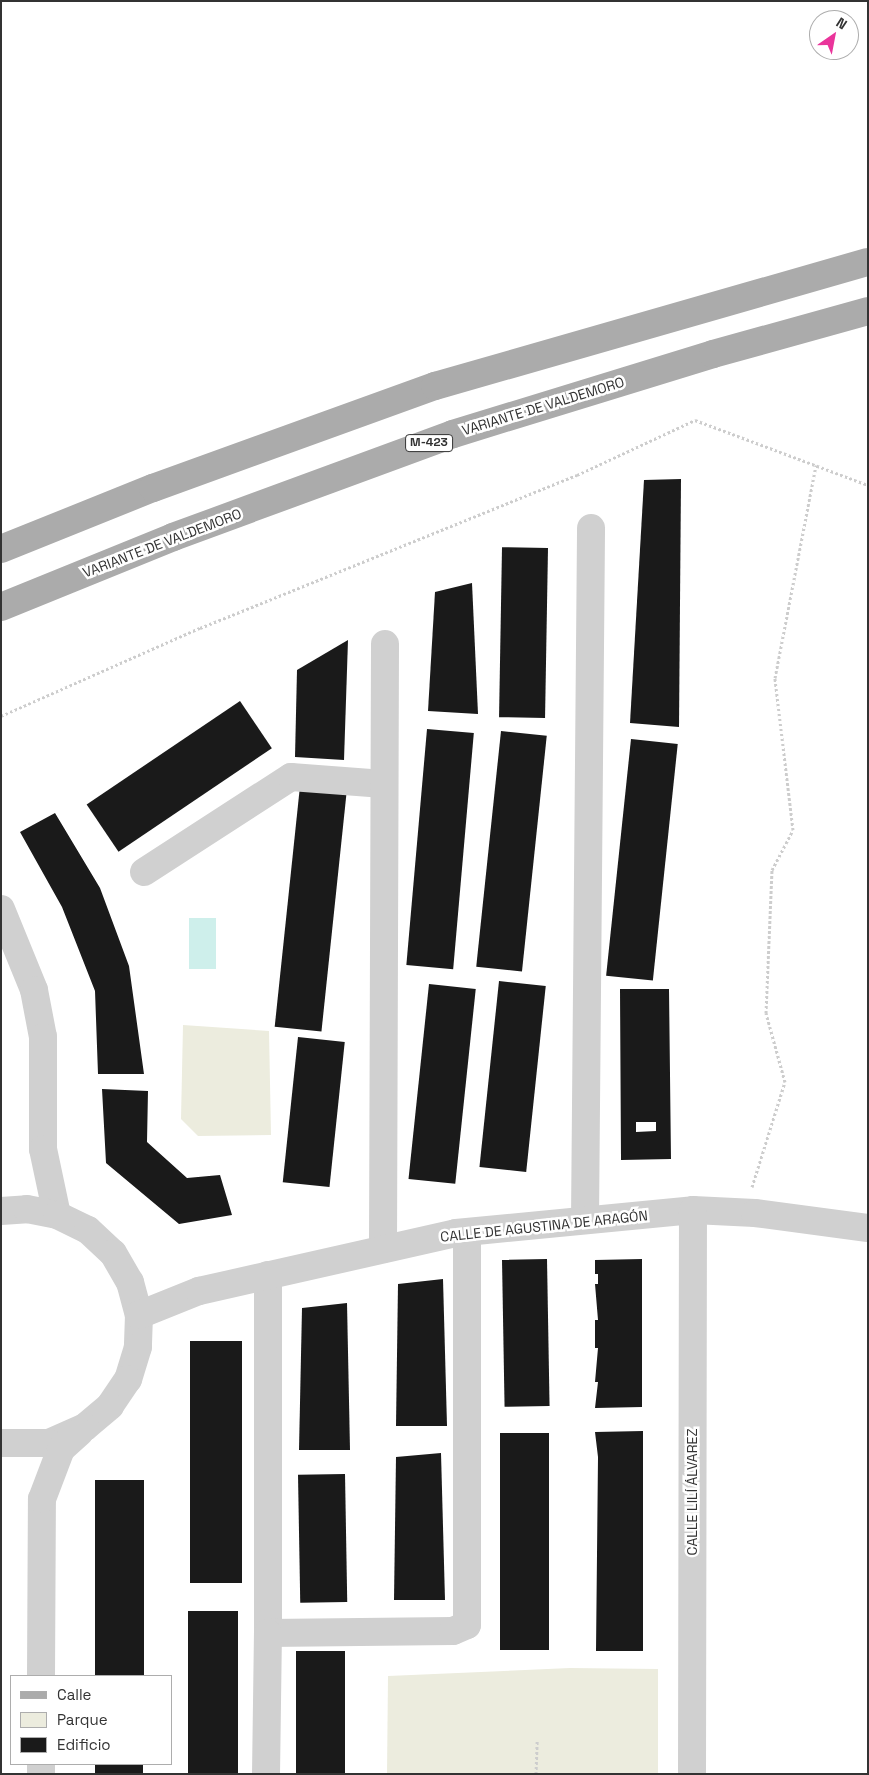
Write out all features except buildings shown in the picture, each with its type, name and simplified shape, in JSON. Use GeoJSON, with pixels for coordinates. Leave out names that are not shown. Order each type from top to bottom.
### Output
{"type":"FeatureCollection","features":[{"type":"Feature","properties":{"kind":"main road"},"geometry":{"type":"LineString","coordinates":[[1,549],[153,488],[435,386],[868,262]]}},
{"type":"Feature","properties":{"kind":"main road","name":"VARIANTE DE VALDEMORO"},"geometry":{"type":"LineString","coordinates":[[1,607],[173,537],[453,434],[713,354],[868,311]]}},
{"type":"Feature","properties":{"kind":"street"},"geometry":{"type":"LineString","coordinates":[[585,1220],[591,528]]}},
{"type":"Feature","properties":{"kind":"street"},"geometry":{"type":"LineString","coordinates":[[383,1249],[385,644]]}},
{"type":"Feature","properties":{"kind":"street"},"geometry":{"type":"LineString","coordinates":[[144,872],[291,777],[384,784]]}},
{"type":"Feature","properties":{"kind":"street"},"geometry":{"type":"LineString","coordinates":[[1,909],[22,955],[36,1000],[43,1037],[43,1149],[58,1215]]}},
{"type":"Feature","properties":{"kind":"street"},"geometry":{"type":"LineString","coordinates":[[1,1211],[27,1209],[58,1215],[88,1230],[113,1253],[130,1282],[139,1315],[138,1348],[128,1379],[110,1406],[61,1449],[42,1499],[41,1675]]}},
{"type":"Feature","properties":{"kind":"street","name":"CALLE DE AGUSTINA DE ARAGÓN"},"geometry":{"type":"LineString","coordinates":[[139,1315],[199,1291],[456,1233],[467,1234],[693,1210],[744,1212],[868,1228]]}},
{"type":"Feature","properties":{"kind":"street","name":"CALLE LILÍ ÁLVAREZ"},"geometry":{"type":"LineString","coordinates":[[692,1774],[693,1210]]}},
{"type":"Feature","properties":{"kind":"street"},"geometry":{"type":"LineString","coordinates":[[268,1633],[453,1631],[467,1625],[467,1234]]}},
{"type":"Feature","properties":{"kind":"street"},"geometry":{"type":"LineString","coordinates":[[266,1774],[268,1275]]}},
{"type":"Feature","properties":{"kind":"street"},"geometry":{"type":"LineString","coordinates":[[1,1443],[49,1443],[85,1428]]}},
{"type":"Feature","properties":{"kind":"path"},"geometry":{"type":"LineString","coordinates":[[1,716],[200,628],[577,475],[695,420],[868,485]]}},
{"type":"Feature","properties":{"kind":"path"},"geometry":{"type":"LineString","coordinates":[[744,1212],[785,1082],[766,1013],[772,870],[793,830],[776,678],[816,465]]}},
{"type":"Feature","properties":{"kind":"path"},"geometry":{"type":"LineString","coordinates":[[536,1774],[537,1740]]}},
{"type":"Feature","properties":{"kind":"green space"},"geometry":{"type":"Polygon","coordinates":[[[183,1025],[269,1031],[271,1135],[198,1136],[181,1119],[183,1025]]]}},
{"type":"Feature","properties":{"kind":"green space"},"geometry":{"type":"Polygon","coordinates":[[[570,1668],[658,1669],[658,1774],[387,1774],[388,1676],[570,1668]]]}},
{"type":"Feature","properties":{"kind":"water"},"geometry":{"type":"Polygon","coordinates":[[[189,918],[216,918],[216,969],[189,969],[189,918]]]}}]}
